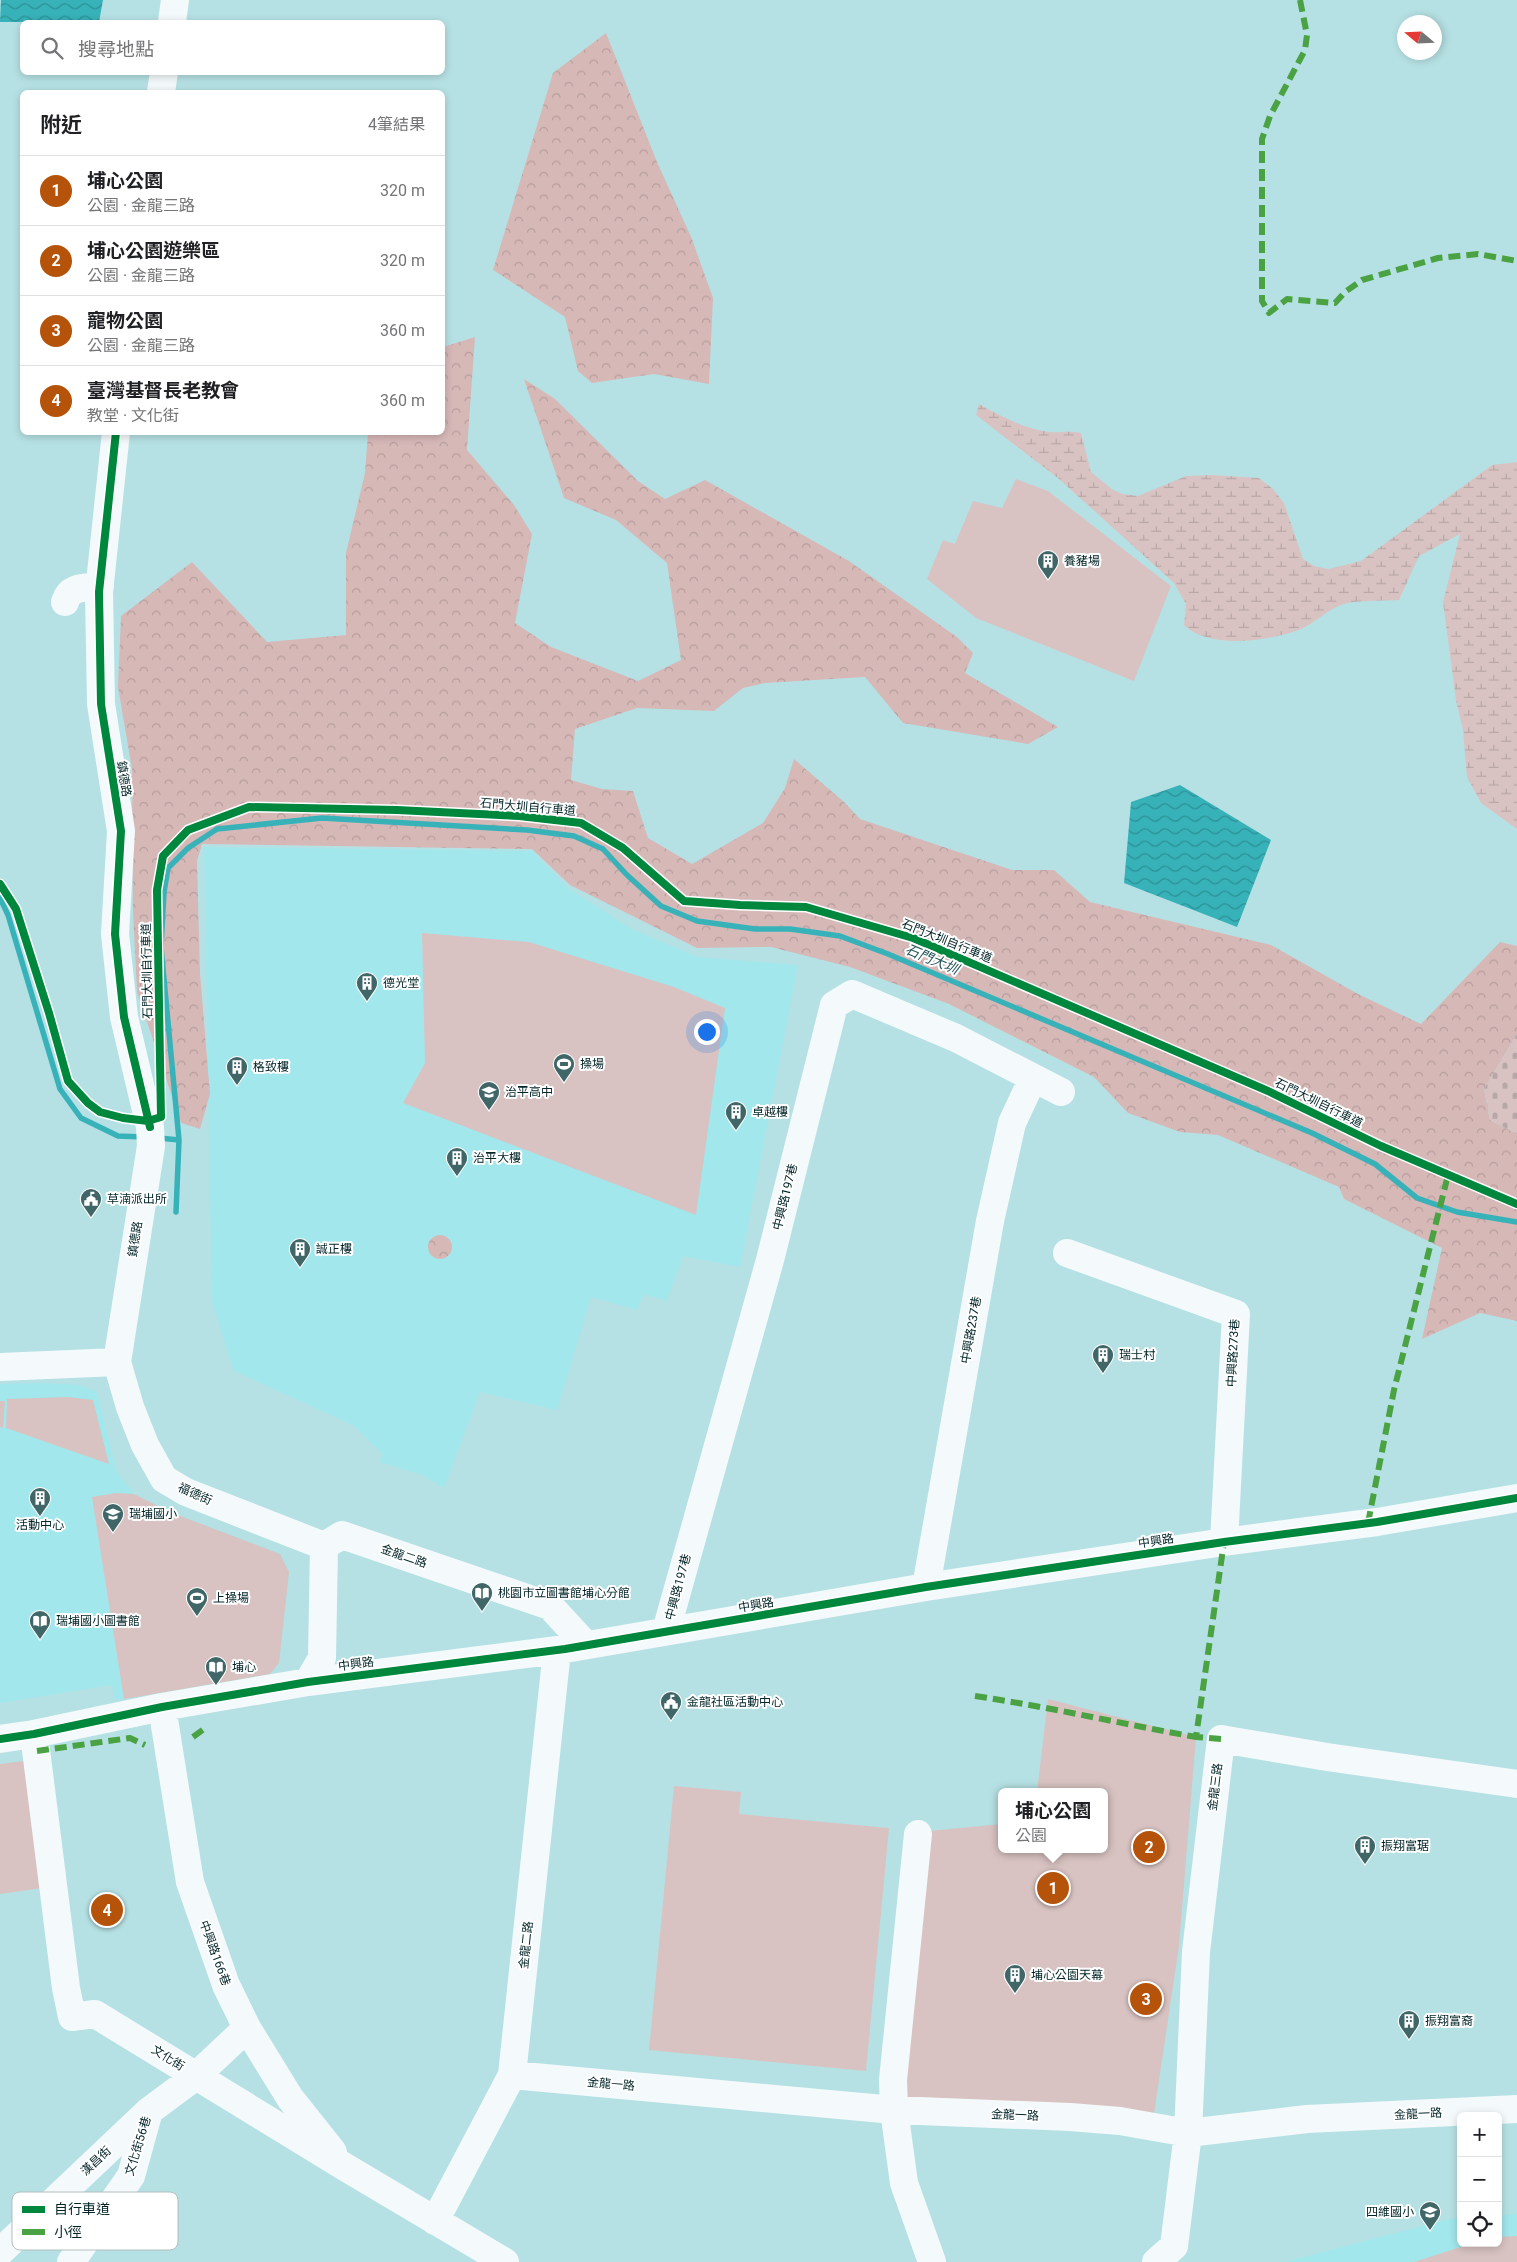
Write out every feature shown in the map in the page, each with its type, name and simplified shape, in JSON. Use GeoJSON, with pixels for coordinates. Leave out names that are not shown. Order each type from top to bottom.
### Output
{"type":"FeatureCollection","features":[{"type":"Feature","properties":{"kind":"street"},"geometry":{"type":"LineString","coordinates":[[172,20],[175,0]]}},
{"type":"Feature","properties":{"kind":"street"},"geometry":{"type":"LineString","coordinates":[[161,90],[164,75]]}},
{"type":"Feature","properties":{"kind":"street","name":"鎮德路"},"geometry":{"type":"LineString","coordinates":[[116,435],[100,586],[101,704],[121,832],[114,934],[124,1017],[150,1137],[117,1362]]}},
{"type":"Feature","properties":{"kind":"street"},"geometry":{"type":"LineString","coordinates":[[64,602],[69,592],[73,589],[100,586]]}},
{"type":"Feature","properties":{"kind":"street","name":"中興路197巷"},"geometry":{"type":"LineString","coordinates":[[666,1631],[770,1260],[834,1005],[852,994],[956,1038],[1061,1092]]}},
{"type":"Feature","properties":{"kind":"street","name":"中興路237巷"},"geometry":{"type":"LineString","coordinates":[[926,1587],[990,1221],[1012,1123],[1033,1078]]}},
{"type":"Feature","properties":{"kind":"street","name":"中興路273巷"},"geometry":{"type":"LineString","coordinates":[[1067,1253],[1236,1314],[1224,1542]]}},
{"type":"Feature","properties":{"kind":"street"},"geometry":{"type":"LineString","coordinates":[[0,1367],[117,1362]]}},
{"type":"Feature","properties":{"kind":"street","name":"福德街"},"geometry":{"type":"LineString","coordinates":[[117,1362],[133,1415],[145,1445],[164,1480],[186,1492],[324,1546]]}},
{"type":"Feature","properties":{"kind":"street","name":"中興路"},"geometry":{"type":"LineString","coordinates":[[0,1739],[34,1734],[162,1707],[308,1682],[586,1646],[926,1587],[1224,1542],[1368,1523],[1517,1498]]}},
{"type":"Feature","properties":{"kind":"street","name":"金龍二路"},"geometry":{"type":"LineString","coordinates":[[324,1546],[342,1535],[550,1606],[586,1646]]}},
{"type":"Feature","properties":{"kind":"street"},"geometry":{"type":"LineString","coordinates":[[308,1682],[322,1658],[324,1546]]}},
{"type":"Feature","properties":{"kind":"street","name":"金龍二路"},"geometry":{"type":"LineString","coordinates":[[435,2221],[512,2075],[557,1650]]}},
{"type":"Feature","properties":{"kind":"street","name":"中興路166巷"},"geometry":{"type":"LineString","coordinates":[[162,1707],[190,1882],[226,1984],[247,2028],[290,2098],[345,2167]]}},
{"type":"Feature","properties":{"kind":"street","name":"文化街"},"geometry":{"type":"LineString","coordinates":[[34,1734],[66,1988],[72,2017],[96,2014],[345,2167],[505,2262]]}},
{"type":"Feature","properties":{"kind":"street","name":"金龍三路"},"geometry":{"type":"LineString","coordinates":[[1188,2133],[1196,1952],[1221,1739],[1326,1757],[1517,1784]]}},
{"type":"Feature","properties":{"kind":"street"},"geometry":{"type":"LineString","coordinates":[[918,1834],[893,2080],[894,2110],[904,2183],[932,2262]]}},
{"type":"Feature","properties":{"kind":"street","name":"文化街56巷"},"geometry":{"type":"LineString","coordinates":[[120,2192],[131,2176],[149,2111],[196,2076],[247,2028]]}},
{"type":"Feature","properties":{"kind":"street","name":"金龍一路"},"geometry":{"type":"LineString","coordinates":[[512,2075],[894,2110],[1070,2117],[1120,2121],[1188,2133],[1307,2119],[1517,2110]]}},
{"type":"Feature","properties":{"kind":"street","name":"漢昌街"},"geometry":{"type":"LineString","coordinates":[[63,2192],[149,2111]]}},
{"type":"Feature","properties":{"kind":"street"},"geometry":{"type":"LineString","coordinates":[[1156,2262],[1174,2246],[1188,2133]]}},
{"type":"Feature","properties":{"kind":"street","name":"漢昌街"},"geometry":{"type":"LineString","coordinates":[[0,2252],[12,2241]]}},
{"type":"Feature","properties":{"kind":"street","name":"文化街56巷"},"geometry":{"type":"LineString","coordinates":[[71,2262],[79,2250]]}},
{"type":"Feature","properties":{"kind":"shaded area","name":"治平高中"},"geometry":{"type":"Polygon","coordinates":[[[204,847],[532,851],[569,889],[632,929],[698,957],[798,965],[740,1267],[683,1256],[667,1301],[644,1294],[637,1310],[591,1297],[557,1410],[480,1392],[444,1488],[422,1475],[380,1462],[383,1454],[353,1425],[234,1371],[212,1302],[204,847]]]}},
{"type":"Feature","properties":{"kind":"shaded area","name":"瑞埔國小"},"geometry":{"type":"Polygon","coordinates":[[[42,1383],[81,1385],[97,1392],[117,1472],[134,1494],[170,1512],[280,1554],[289,1572],[279,1663],[270,1674],[115,1700],[112,1685],[0,1703],[0,1384],[42,1383]]]}},
{"type":"Feature","properties":{"kind":"shaded area","name":"四維國小"},"geometry":{"type":"Polygon","coordinates":[[[1517,2214],[1517,2262],[1285,2262],[1457,2218],[1457,2247],[1502,2247],[1502,2215],[1517,2214]]]}},
{"type":"Feature","properties":{"kind":"green space"},"geometry":{"type":"Polygon","coordinates":[[[606,33],[657,162],[692,239],[713,298],[709,384],[654,374],[592,383],[578,371],[565,317],[493,270],[553,73],[606,33]]]}},
{"type":"Feature","properties":{"kind":"green space"},"geometry":{"type":"Polygon","coordinates":[[[475,337],[467,450],[514,505],[532,534],[515,623],[551,647],[638,681],[681,660],[667,563],[616,520],[564,498],[524,379],[555,399],[638,481],[665,499],[705,480],[849,561],[957,637],[973,653],[965,673],[1058,727],[1028,744],[903,723],[865,677],[765,683],[743,688],[714,711],[637,708],[575,729],[571,780],[602,789],[633,791],[648,838],[692,864],[763,823],[785,788],[794,759],[844,802],[860,819],[1012,870],[1054,870],[1090,902],[1271,945],[1358,994],[1421,1024],[1500,942],[1517,946],[1517,1034],[1484,1089],[1490,1120],[1517,1134],[1517,1321],[1480,1313],[1422,1339],[1442,1248],[1344,1199],[1339,1187],[1218,1135],[1180,1132],[1128,1113],[1094,1077],[949,1004],[850,967],[771,947],[697,948],[570,885],[532,849],[202,844],[197,861],[200,973],[210,1094],[200,1129],[181,1123],[137,992],[133,912],[132,769],[118,687],[121,616],[192,562],[267,642],[346,635],[346,553],[365,473],[368,435],[445,435],[445,346],[475,337]]]}},
{"type":"Feature","properties":{"kind":"green space"},"geometry":{"type":"Polygon","coordinates":[[[979,404],[1031,428],[1050,432],[1081,433],[1091,472],[1113,490],[1123,494],[1138,496],[1186,476],[1213,475],[1259,478],[1273,489],[1284,503],[1303,559],[1314,566],[1328,569],[1361,561],[1492,465],[1517,462],[1517,829],[1481,803],[1467,777],[1463,730],[1456,700],[1443,602],[1460,534],[1419,556],[1399,600],[1346,603],[1336,607],[1301,629],[1274,637],[1241,641],[1209,638],[1195,633],[1184,625],[1186,604],[1174,583],[1059,479],[976,415],[979,404]]]}},
{"type":"Feature","properties":{"kind":"green space","name":"養豬場"},"geometry":{"type":"Polygon","coordinates":[[[1016,479],[1048,491],[1171,586],[1134,681],[976,618],[927,579],[943,540],[955,544],[973,501],[1002,508],[1016,479]]]}},
{"type":"Feature","properties":{"kind":"green space","name":"操場"},"geometry":{"type":"Polygon","coordinates":[[[422,933],[529,942],[674,987],[725,1008],[696,1215],[403,1103],[425,1063],[422,933]]]}},
{"type":"Feature","properties":{"kind":"green space"},"geometry":{"type":"Polygon","coordinates":[[[1517,1034],[1517,1134],[1490,1120],[1484,1089],[1517,1034]]]}},
{"type":"Feature","properties":{"kind":"green space"},"geometry":{"type":"Polygon","coordinates":[[[440,1235],[448,1239],[452,1247],[448,1255],[440,1259],[432,1255],[428,1247],[432,1239],[440,1235]]]}},
{"type":"Feature","properties":{"kind":"green space"},"geometry":{"type":"Polygon","coordinates":[[[68,1397],[93,1400],[109,1464],[6,1428],[7,1399],[68,1397]]]}},
{"type":"Feature","properties":{"kind":"green space"},"geometry":{"type":"Polygon","coordinates":[[[0,1401],[5,1401],[3,1428],[0,1427],[0,1401]]]}},
{"type":"Feature","properties":{"kind":"green space","name":"上操場"},"geometry":{"type":"Polygon","coordinates":[[[116,1493],[134,1494],[170,1512],[280,1554],[289,1572],[279,1663],[270,1674],[124,1699],[92,1497],[116,1493]]]}},
{"type":"Feature","properties":{"kind":"green space"},"geometry":{"type":"Polygon","coordinates":[[[1048,1699],[1196,1737],[1179,1946],[1154,2114],[897,2101],[929,1831],[998,1824],[998,1853],[1108,1853],[1108,1788],[1037,1788],[1048,1699]]]}},
{"type":"Feature","properties":{"kind":"green space"},"geometry":{"type":"Polygon","coordinates":[[[24,1761],[42,1888],[0,1894],[0,1764],[24,1761]]]}},
{"type":"Feature","properties":{"kind":"green space"},"geometry":{"type":"Polygon","coordinates":[[[674,1786],[741,1792],[739,1814],[889,1828],[866,2071],[649,2050],[674,1786]]]}},
{"type":"Feature","properties":{"kind":"green space"},"geometry":{"type":"Polygon","coordinates":[[[1517,2236],[1517,2262],[1414,2262],[1461,2247],[1502,2247],[1502,2237],[1517,2236]]]}},
{"type":"Feature","properties":{"kind":"water"},"geometry":{"type":"Polygon","coordinates":[[[1,0],[103,0],[99,20],[20,20],[20,22],[0,22],[1,0]]]}},
{"type":"Feature","properties":{"kind":"water"},"geometry":{"type":"Polygon","coordinates":[[[1180,785],[1271,840],[1237,927],[1124,883],[1131,802],[1180,785]]]}},
{"type":"Feature","properties":{"kind":"waterway","name":"石門大圳"},"geometry":{"type":"LineString","coordinates":[[176,1212],[179,1140],[161,947],[164,892],[168,868],[188,848],[217,829],[322,818],[527,830],[574,836],[603,849],[627,875],[661,906],[697,921],[755,929],[790,929],[840,936],[888,954],[1312,1133],[1375,1164],[1417,1198],[1457,1212],[1517,1222]]}},
{"type":"Feature","properties":{"kind":"waterway"},"geometry":{"type":"LineString","coordinates":[[0,898],[8,915],[60,1089],[81,1118],[118,1136],[144,1137]]}},
{"type":"Feature","properties":{"kind":"waterway"},"geometry":{"type":"LineString","coordinates":[[159,1138],[179,1140]]}},
{"type":"Feature","properties":{"kind":"marked path"},"geometry":{"type":"LineString","coordinates":[[1300,0],[1307,35],[1305,50],[1270,116],[1262,139],[1262,301],[1269,313],[1287,299],[1335,303],[1345,292],[1362,280],[1438,258],[1478,254],[1517,261]]}},
{"type":"Feature","properties":{"kind":"marked path"},"geometry":{"type":"LineString","coordinates":[[1368,1523],[1394,1390],[1448,1175]]}},
{"type":"Feature","properties":{"kind":"marked path"},"geometry":{"type":"LineString","coordinates":[[1221,1739],[1196,1737],[1224,1542]]}},
{"type":"Feature","properties":{"kind":"marked path"},"geometry":{"type":"LineString","coordinates":[[975,1696],[1196,1737]]}},
{"type":"Feature","properties":{"kind":"marked path"},"geometry":{"type":"LineString","coordinates":[[193,1737],[204,1729]]}},
{"type":"Feature","properties":{"kind":"marked path"},"geometry":{"type":"LineString","coordinates":[[37,1751],[130,1738],[145,1745]]}},
{"type":"Feature","properties":{"kind":"cycle path"},"geometry":{"type":"LineString","coordinates":[[116,435],[99,592],[101,704],[121,831],[115,934],[124,1017],[150,1127]]}},
{"type":"Feature","properties":{"kind":"cycle path","name":"石門大圳自行車道"},"geometry":{"type":"LineString","coordinates":[[0,884],[16,909],[68,1081],[88,1103],[100,1112],[123,1118],[148,1121],[161,1117],[157,890],[163,856],[188,830],[249,807],[397,810],[519,816],[581,823],[623,848],[684,901],[806,907],[913,938],[1268,1091],[1381,1146],[1517,1204]]}},
{"type":"Feature","properties":{"kind":"cycle path"},"geometry":{"type":"LineString","coordinates":[[0,1739],[34,1734],[162,1707],[308,1682],[565,1649],[926,1587],[1224,1542],[1377,1522],[1517,1498]]}},
{"type":"Feature","properties":{"kind":"place","name":"養豬場"},"geometry":{"type":"Point","coordinates":[1048,580]}},
{"type":"Feature","properties":{"kind":"place","name":"德光堂"},"geometry":{"type":"Point","coordinates":[367,1002]}},
{"type":"Feature","properties":{"kind":"place","name":"操場"},"geometry":{"type":"Point","coordinates":[564,1083]}},
{"type":"Feature","properties":{"kind":"place","name":"格致樓"},"geometry":{"type":"Point","coordinates":[237,1086]}},
{"type":"Feature","properties":{"kind":"place","name":"治平高中"},"geometry":{"type":"Point","coordinates":[489,1111]}},
{"type":"Feature","properties":{"kind":"place","name":"卓越樓"},"geometry":{"type":"Point","coordinates":[736,1131]}},
{"type":"Feature","properties":{"kind":"place","name":"治平大樓"},"geometry":{"type":"Point","coordinates":[457,1177]}},
{"type":"Feature","properties":{"kind":"place","name":"草湳派出所"},"geometry":{"type":"Point","coordinates":[91,1218]}},
{"type":"Feature","properties":{"kind":"place","name":"誠正樓"},"geometry":{"type":"Point","coordinates":[300,1268]}},
{"type":"Feature","properties":{"kind":"place","name":"瑞士村"},"geometry":{"type":"Point","coordinates":[1103,1374]}},
{"type":"Feature","properties":{"kind":"place","name":"活動中心"},"geometry":{"type":"Point","coordinates":[40,1517]}},
{"type":"Feature","properties":{"kind":"place","name":"瑞埔國小"},"geometry":{"type":"Point","coordinates":[113,1533]}},
{"type":"Feature","properties":{"kind":"place","name":"桃園市立圖書館埔心分館"},"geometry":{"type":"Point","coordinates":[482,1612]}},
{"type":"Feature","properties":{"kind":"place","name":"上操場"},"geometry":{"type":"Point","coordinates":[197,1617]}},
{"type":"Feature","properties":{"kind":"place","name":"瑞埔國小圖書館"},"geometry":{"type":"Point","coordinates":[40,1640]}},
{"type":"Feature","properties":{"kind":"place","name":"埔心"},"geometry":{"type":"Point","coordinates":[216,1686]}},
{"type":"Feature","properties":{"kind":"place","name":"金龍社區活動中心"},"geometry":{"type":"Point","coordinates":[671,1721]}},
{"type":"Feature","properties":{"kind":"place","name":"埔心公園遊樂區"},"geometry":{"type":"Point","coordinates":[1149,1847]}},
{"type":"Feature","properties":{"kind":"place","name":"振翔富琚"},"geometry":{"type":"Point","coordinates":[1365,1865]}},
{"type":"Feature","properties":{"kind":"place","name":"埔心公園"},"geometry":{"type":"Point","coordinates":[1053,1888]}},
{"type":"Feature","properties":{"kind":"place","name":"臺灣基督長老教會"},"geometry":{"type":"Point","coordinates":[107,1910]}},
{"type":"Feature","properties":{"kind":"place","name":"埔心公園天幕"},"geometry":{"type":"Point","coordinates":[1015,1994]}},
{"type":"Feature","properties":{"kind":"place","name":"寵物公園"},"geometry":{"type":"Point","coordinates":[1146,1999]}},
{"type":"Feature","properties":{"kind":"place","name":"振翔富裔"},"geometry":{"type":"Point","coordinates":[1409,2040]}},
{"type":"Feature","properties":{"kind":"place","name":"四維國小"},"geometry":{"type":"Point","coordinates":[1430,2231]}}]}
